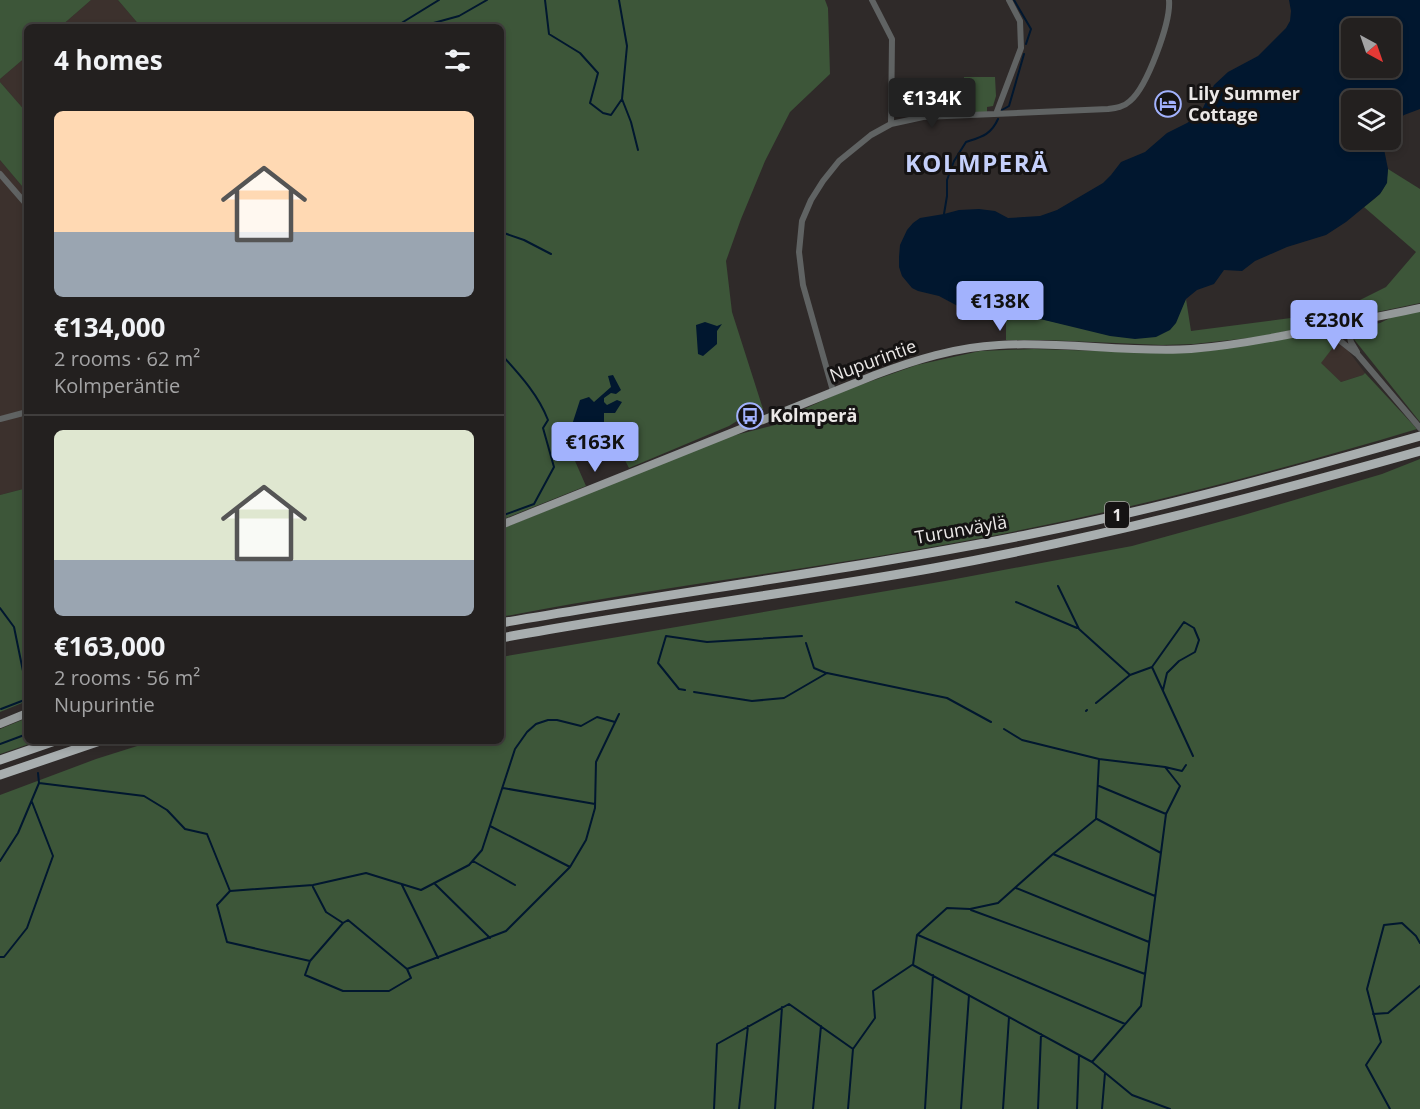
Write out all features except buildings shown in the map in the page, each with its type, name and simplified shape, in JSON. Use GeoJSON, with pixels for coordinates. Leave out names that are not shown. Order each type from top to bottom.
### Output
{"type":"FeatureCollection","features":[{"type":"Feature","properties":{"kind":"highway","name":"Turunväylä"},"geometry":{"type":"LineString","coordinates":[[504,622],[1033,534],[1226,489],[1420,436]]}},
{"type":"Feature","properties":{"kind":"highway","name":"Turunväylä"},"geometry":{"type":"LineString","coordinates":[[504,637],[582,623],[946,566],[1167,518],[1420,451]]}},
{"type":"Feature","properties":{"kind":"highway"},"geometry":{"type":"LineString","coordinates":[[0,760],[46,744]]}},
{"type":"Feature","properties":{"kind":"highway"},"geometry":{"type":"LineString","coordinates":[[0,776],[91,744]]}},
{"type":"Feature","properties":{"kind":"main road","name":"Nupurintie"},"geometry":{"type":"LineString","coordinates":[[504,524],[833,391],[911,362],[953,351],[999,345],[1189,349],[1252,342],[1420,308]]}},
{"type":"Feature","properties":{"kind":"main road"},"geometry":{"type":"LineString","coordinates":[[0,724],[24,714]]}},
{"type":"Feature","properties":{"kind":"street"},"geometry":{"type":"LineString","coordinates":[[872,0],[892,39],[891,124]]}},
{"type":"Feature","properties":{"kind":"street"},"geometry":{"type":"LineString","coordinates":[[996,114],[1021,48],[1020,21],[1009,0]]}},
{"type":"Feature","properties":{"kind":"street"},"geometry":{"type":"LineString","coordinates":[[833,391],[803,285],[799,252],[802,221],[811,200],[839,161],[871,135],[891,124],[923,117],[1108,109],[1128,104],[1143,84],[1155,57],[1166,24],[1169,0]]}},
{"type":"Feature","properties":{"kind":"street"},"geometry":{"type":"LineString","coordinates":[[0,174],[24,202]]}},
{"type":"Feature","properties":{"kind":"street"},"geometry":{"type":"LineString","coordinates":[[1347,323],[1351,342],[1358,355]]}},
{"type":"Feature","properties":{"kind":"street"},"geometry":{"type":"LineString","coordinates":[[1324,328],[1358,355],[1420,428]]}},
{"type":"Feature","properties":{"kind":"street"},"geometry":{"type":"LineString","coordinates":[[0,419],[24,413]]}},
{"type":"Feature","properties":{"kind":"shaded area"},"geometry":{"type":"Polygon","coordinates":[[[91,0],[118,0],[138,24],[63,24],[91,0]]]}},
{"type":"Feature","properties":{"kind":"shaded area"},"geometry":{"type":"Polygon","coordinates":[[[24,59],[24,110],[0,82],[0,79],[24,59]]]}},
{"type":"Feature","properties":{"kind":"shaded area"},"geometry":{"type":"Polygon","coordinates":[[[0,160],[24,188],[24,489],[0,495],[0,160]]]}},
{"type":"Feature","properties":{"kind":"shaded area"},"geometry":{"type":"Polygon","coordinates":[[[1338,341],[1365,373],[1363,375],[1341,382],[1320,363],[1338,341]]]}},
{"type":"Feature","properties":{"kind":"green space"},"geometry":{"type":"Polygon","coordinates":[[[0,0],[91,0],[63,24],[24,24],[24,59],[0,79],[0,0]]]}},
{"type":"Feature","properties":{"kind":"green space"},"geometry":{"type":"Polygon","coordinates":[[[118,0],[825,0],[828,8],[830,74],[790,112],[765,161],[726,261],[732,312],[763,409],[729,426],[629,468],[611,433],[568,445],[586,486],[504,519],[504,24],[138,24],[118,0]]]}},
{"type":"Feature","properties":{"kind":"green space"},"geometry":{"type":"Polygon","coordinates":[[[964,77],[995,77],[996,96],[993,106],[987,107],[987,112],[964,113],[964,77]]]}},
{"type":"Feature","properties":{"kind":"green space"},"geometry":{"type":"Polygon","coordinates":[[[0,82],[24,110],[24,188],[0,160],[0,82]]]}},
{"type":"Feature","properties":{"kind":"green space"},"geometry":{"type":"Polygon","coordinates":[[[1388,169],[1420,189],[1420,303],[1258,337],[1194,344],[1006,340],[1006,308],[1036,318],[1073,326],[1182,307],[1186,299],[1191,331],[1336,312],[1386,287],[1416,252],[1364,207],[1382,191],[1388,169]]]}},
{"type":"Feature","properties":{"kind":"green space"},"geometry":{"type":"Polygon","coordinates":[[[1420,311],[1420,422],[1353,338],[1354,333],[1360,327],[1380,323],[1394,316],[1420,311]]]}},
{"type":"Feature","properties":{"kind":"green space"},"geometry":{"type":"Polygon","coordinates":[[[1317,334],[1338,341],[1321,363],[1341,382],[1365,373],[1417,429],[1230,482],[978,539],[504,616],[504,528],[728,437],[775,425],[846,390],[917,365],[980,351],[1034,349],[1168,353],[1208,351],[1317,334]]]}},
{"type":"Feature","properties":{"kind":"green space"},"geometry":{"type":"Polygon","coordinates":[[[1420,459],[1420,1109],[0,1109],[0,795],[144,744],[504,744],[504,656],[945,581],[1132,546],[1382,474],[1420,459]]]}},
{"type":"Feature","properties":{"kind":"green space"},"geometry":{"type":"Polygon","coordinates":[[[24,489],[24,702],[0,712],[0,495],[24,489]]]}},
{"type":"Feature","properties":{"kind":"green space"},"geometry":{"type":"Polygon","coordinates":[[[24,719],[24,744],[29,744],[0,754],[0,729],[24,719]]]}},
{"type":"Feature","properties":{"kind":"water","name":"Kolmperä"},"geometry":{"type":"Polygon","coordinates":[[[1289,0],[1420,0],[1420,109],[1401,118],[1401,90],[1341,90],[1341,150],[1384,150],[1388,169],[1387,183],[1380,194],[1346,222],[1326,235],[1287,247],[1255,261],[1242,271],[1224,270],[1214,284],[1197,290],[1186,299],[1176,323],[1170,330],[1156,337],[1135,339],[1110,336],[1036,318],[1006,308],[967,311],[939,296],[912,288],[902,276],[899,267],[900,245],[907,230],[920,218],[959,210],[995,211],[1008,218],[1040,216],[1057,210],[1103,183],[1121,162],[1145,152],[1167,133],[1200,114],[1214,85],[1228,72],[1258,56],[1290,21],[1289,0]]]}},
{"type":"Feature","properties":{"kind":"water"},"geometry":{"type":"Polygon","coordinates":[[[705,322],[717,326],[722,324],[717,331],[717,344],[703,356],[698,354],[696,325],[705,322]]]}},
{"type":"Feature","properties":{"kind":"water"},"geometry":{"type":"Polygon","coordinates":[[[613,375],[621,390],[616,394],[611,393],[604,398],[604,402],[607,405],[617,400],[622,402],[615,413],[604,413],[604,425],[577,435],[570,431],[580,400],[589,397],[594,402],[611,387],[608,376],[613,375]]]}},
{"type":"Feature","properties":{"kind":"waterway"},"geometry":{"type":"LineString","coordinates":[[400,24],[439,0]]}},
{"type":"Feature","properties":{"kind":"waterway"},"geometry":{"type":"LineString","coordinates":[[430,24],[459,16],[487,0]]}},
{"type":"Feature","properties":{"kind":"waterway"},"geometry":{"type":"LineString","coordinates":[[545,0],[549,34],[580,53],[598,73],[590,103],[603,113],[611,115],[622,99]]}},
{"type":"Feature","properties":{"kind":"waterway"},"geometry":{"type":"LineString","coordinates":[[619,0],[627,46],[622,99],[638,150]]}},
{"type":"Feature","properties":{"kind":"waterway"},"geometry":{"type":"LineString","coordinates":[[1014,0],[1031,29],[1026,44]]}},
{"type":"Feature","properties":{"kind":"waterway"},"geometry":{"type":"LineString","coordinates":[[1002,110],[1009,106],[1024,54]]}},
{"type":"Feature","properties":{"kind":"waterway"},"geometry":{"type":"LineString","coordinates":[[944,214],[947,180],[954,161],[966,142],[989,132],[998,119]]}},
{"type":"Feature","properties":{"kind":"waterway"},"geometry":{"type":"LineString","coordinates":[[504,233],[551,254]]}},
{"type":"Feature","properties":{"kind":"waterway"},"geometry":{"type":"LineString","coordinates":[[504,357],[528,385],[544,411],[548,420],[543,428],[554,467],[534,504],[504,515]]}},
{"type":"Feature","properties":{"kind":"waterway"},"geometry":{"type":"LineString","coordinates":[[1058,586],[1079,629],[1130,675]]}},
{"type":"Feature","properties":{"kind":"waterway"},"geometry":{"type":"LineString","coordinates":[[1016,602],[1077,628]]}},
{"type":"Feature","properties":{"kind":"waterway"},"geometry":{"type":"LineString","coordinates":[[0,608],[14,627],[24,673]]}},
{"type":"Feature","properties":{"kind":"waterway"},"geometry":{"type":"LineString","coordinates":[[1163,690],[1167,673],[1179,661],[1195,652],[1199,640],[1194,628],[1184,622],[1152,667],[1193,756]]}},
{"type":"Feature","properties":{"kind":"waterway"},"geometry":{"type":"LineString","coordinates":[[685,690],[679,689],[658,663],[666,636],[707,642],[802,636]]}},
{"type":"Feature","properties":{"kind":"waterway"},"geometry":{"type":"LineString","coordinates":[[806,643],[814,668],[826,673]]}},
{"type":"Feature","properties":{"kind":"waterway"},"geometry":{"type":"LineString","coordinates":[[1096,703],[1130,675],[1152,667]]}},
{"type":"Feature","properties":{"kind":"waterway"},"geometry":{"type":"LineString","coordinates":[[694,692],[752,701],[784,698],[827,673],[947,698],[991,722]]}},
{"type":"Feature","properties":{"kind":"waterway"},"geometry":{"type":"LineString","coordinates":[[1,709],[24,700]]}},
{"type":"Feature","properties":{"kind":"waterway"},"geometry":{"type":"LineString","coordinates":[[230,891],[217,905],[227,942],[310,961],[305,975],[343,991],[389,991],[411,978],[407,969],[506,931],[570,867],[586,840],[595,808],[596,762],[619,714]]}},
{"type":"Feature","properties":{"kind":"waterway"},"geometry":{"type":"LineString","coordinates":[[230,891],[313,885],[366,873],[421,890],[469,865],[482,850],[515,749],[536,724],[557,720],[581,726],[597,717],[615,722]]}},
{"type":"Feature","properties":{"kind":"waterway"},"geometry":{"type":"LineString","coordinates":[[1004,729],[1022,740],[1099,759]]}},
{"type":"Feature","properties":{"kind":"waterway"},"geometry":{"type":"LineString","coordinates":[[0,744],[24,735]]}},
{"type":"Feature","properties":{"kind":"waterway"},"geometry":{"type":"LineString","coordinates":[[1092,1062],[1141,1006],[1166,814],[1180,786],[1165,767],[1099,759],[1096,819],[998,903],[970,909],[947,908],[917,935],[913,965],[1092,1062],[1132,1095],[1170,1109]]}},
{"type":"Feature","properties":{"kind":"waterway"},"geometry":{"type":"LineString","coordinates":[[1165,767],[1182,771],[1186,765]]}},
{"type":"Feature","properties":{"kind":"waterway"},"geometry":{"type":"LineString","coordinates":[[38,773],[39,783]]}},
{"type":"Feature","properties":{"kind":"waterway"},"geometry":{"type":"LineString","coordinates":[[39,783],[144,796],[167,810],[185,829],[207,834],[230,891]]}},
{"type":"Feature","properties":{"kind":"waterway"},"geometry":{"type":"LineString","coordinates":[[0,861],[18,833],[39,783]]}},
{"type":"Feature","properties":{"kind":"waterway"},"geometry":{"type":"LineString","coordinates":[[1099,786],[1166,814]]}},
{"type":"Feature","properties":{"kind":"waterway"},"geometry":{"type":"LineString","coordinates":[[503,788],[595,804]]}},
{"type":"Feature","properties":{"kind":"waterway"},"geometry":{"type":"LineString","coordinates":[[0,957],[4,957],[27,928],[53,856],[32,802]]}},
{"type":"Feature","properties":{"kind":"waterway"},"geometry":{"type":"LineString","coordinates":[[1097,819],[1161,853]]}},
{"type":"Feature","properties":{"kind":"waterway"},"geometry":{"type":"LineString","coordinates":[[490,826],[570,867]]}},
{"type":"Feature","properties":{"kind":"waterway"},"geometry":{"type":"LineString","coordinates":[[1053,854],[1155,896]]}},
{"type":"Feature","properties":{"kind":"waterway"},"geometry":{"type":"LineString","coordinates":[[473,861],[515,885]]}},
{"type":"Feature","properties":{"kind":"waterway"},"geometry":{"type":"LineString","coordinates":[[434,883],[490,938]]}},
{"type":"Feature","properties":{"kind":"waterway"},"geometry":{"type":"LineString","coordinates":[[402,885],[438,958]]}},
{"type":"Feature","properties":{"kind":"waterway"},"geometry":{"type":"LineString","coordinates":[[313,887],[326,912],[343,923],[348,920],[407,969]]}},
{"type":"Feature","properties":{"kind":"waterway"},"geometry":{"type":"LineString","coordinates":[[1016,888],[1149,942]]}},
{"type":"Feature","properties":{"kind":"waterway"},"geometry":{"type":"LineString","coordinates":[[971,910],[1145,974]]}},
{"type":"Feature","properties":{"kind":"waterway"},"geometry":{"type":"LineString","coordinates":[[310,961],[343,923]]}},
{"type":"Feature","properties":{"kind":"waterway"},"geometry":{"type":"LineString","coordinates":[[1390,1109],[1366,1065],[1381,1042],[1367,989],[1384,925],[1402,923],[1420,943]]}},
{"type":"Feature","properties":{"kind":"waterway"},"geometry":{"type":"LineString","coordinates":[[918,935],[1125,1024]]}},
{"type":"Feature","properties":{"kind":"waterway"},"geometry":{"type":"LineString","coordinates":[[714,1109],[717,1044],[789,1004],[853,1049],[875,1018],[873,991],[912,965]]}},
{"type":"Feature","properties":{"kind":"waterway"},"geometry":{"type":"LineString","coordinates":[[925,1109],[933,975]]}},
{"type":"Feature","properties":{"kind":"waterway"},"geometry":{"type":"LineString","coordinates":[[1373,1014],[1388,1013],[1420,986]]}},
{"type":"Feature","properties":{"kind":"waterway"},"geometry":{"type":"LineString","coordinates":[[961,1109],[969,995]]}},
{"type":"Feature","properties":{"kind":"waterway"},"geometry":{"type":"LineString","coordinates":[[775,1109],[782,1007]]}},
{"type":"Feature","properties":{"kind":"waterway"},"geometry":{"type":"LineString","coordinates":[[1003,1109],[1009,1017]]}},
{"type":"Feature","properties":{"kind":"waterway"},"geometry":{"type":"LineString","coordinates":[[739,1109],[748,1026]]}},
{"type":"Feature","properties":{"kind":"waterway"},"geometry":{"type":"LineString","coordinates":[[813,1109],[821,1026]]}},
{"type":"Feature","properties":{"kind":"waterway"},"geometry":{"type":"LineString","coordinates":[[1038,1109],[1041,1034]]}},
{"type":"Feature","properties":{"kind":"waterway"},"geometry":{"type":"LineString","coordinates":[[848,1109],[853,1049]]}},
{"type":"Feature","properties":{"kind":"waterway"},"geometry":{"type":"LineString","coordinates":[[1077,1109],[1079,1055]]}},
{"type":"Feature","properties":{"kind":"waterway"},"geometry":{"type":"LineString","coordinates":[[1102,1109],[1105,1073]]}},
{"type":"Feature","properties":{"kind":"place","name":"Lily Summer Cottage"},"geometry":{"type":"Point","coordinates":[1168,104]}},
{"type":"Feature","properties":{"kind":"place","name":"Kolmperä"},"geometry":{"type":"Point","coordinates":[750,416]}},
{"type":"Feature","properties":{"kind":"district","name":"KOLMPERÄ"},"geometry":{"type":"Point","coordinates":[977,164]}}]}
